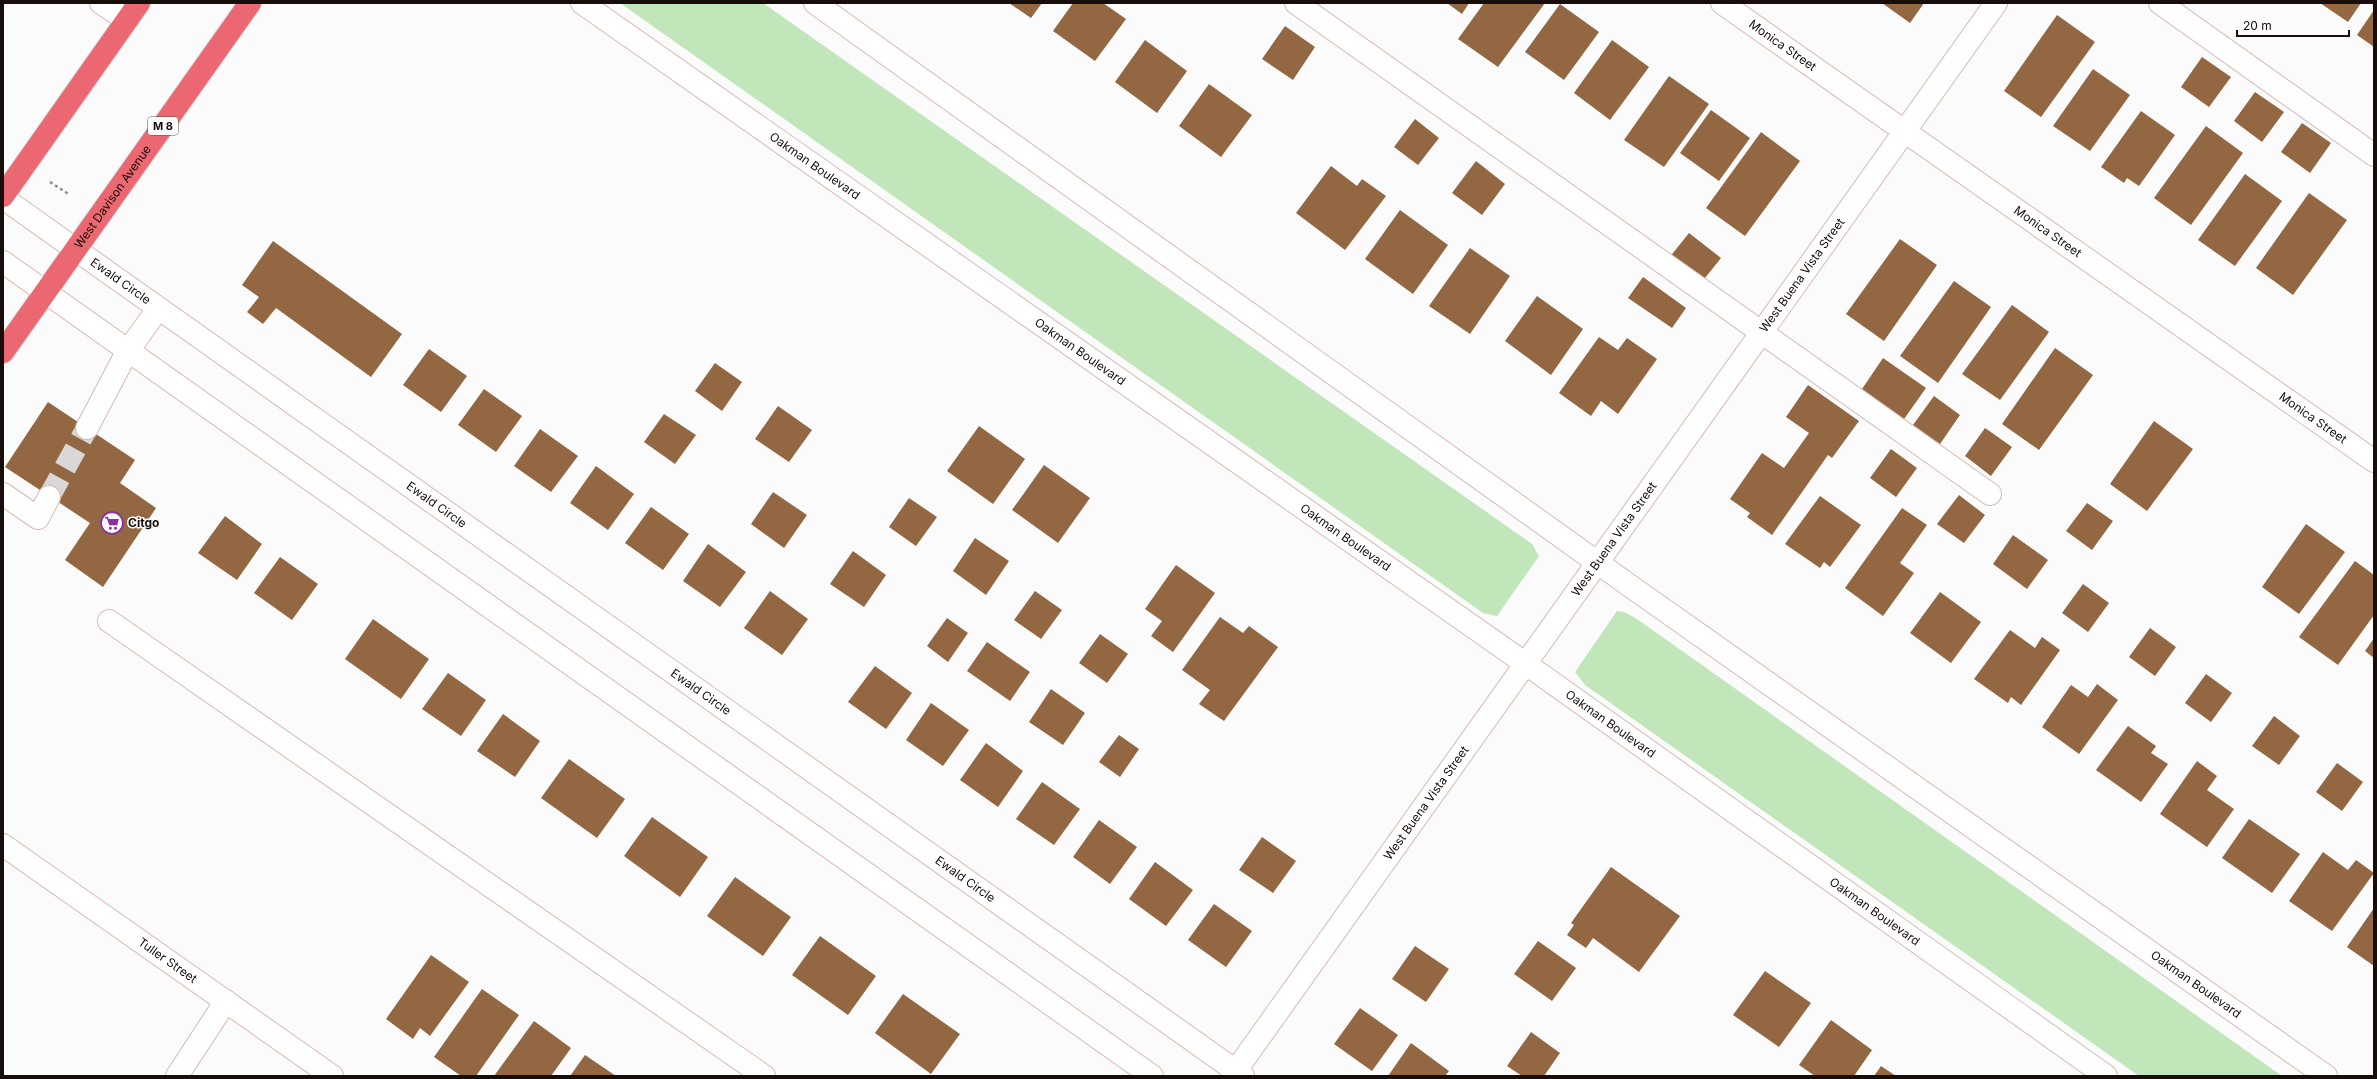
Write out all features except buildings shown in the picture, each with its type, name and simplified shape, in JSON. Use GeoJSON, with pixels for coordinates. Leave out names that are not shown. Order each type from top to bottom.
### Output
{"type":"FeatureCollection","features":[{"type":"Feature","properties":{"kind":"highway"},"geometry":{"type":"LineString","coordinates":[[3,197],[139,3]]}},
{"type":"Feature","properties":{"kind":"highway","name":"West Davison Avenue"},"geometry":{"type":"LineString","coordinates":[[3,352],[250,3]]}},
{"type":"Feature","properties":{"kind":"street"},"geometry":{"type":"LineString","coordinates":[[101,3],[127,20]]}},
{"type":"Feature","properties":{"kind":"street","name":"Oakman Boulevard"},"geometry":{"type":"LineString","coordinates":[[582,3],[1526,664],[2106,1076]]}},
{"type":"Feature","properties":{"kind":"street","name":"Oakman Boulevard"},"geometry":{"type":"LineString","coordinates":[[815,3],[1598,562],[2326,1076]]}},
{"type":"Feature","properties":{"kind":"street"},"geometry":{"type":"LineString","coordinates":[[1296,3],[1990,494]]}},
{"type":"Feature","properties":{"kind":"street","name":"Monica Street"},"geometry":{"type":"LineString","coordinates":[[1722,3],[2374,461]]}},
{"type":"Feature","properties":{"kind":"street","name":"West Buena Vista Street"},"geometry":{"type":"LineString","coordinates":[[1237,1074],[1598,562],[1996,3]]}},
{"type":"Feature","properties":{"kind":"street"},"geometry":{"type":"LineString","coordinates":[[2160,3],[2374,155]]}},
{"type":"Feature","properties":{"kind":"street","name":"Ewald Circle"},"geometry":{"type":"LineString","coordinates":[[3,197],[158,309],[1237,1074]]}},
{"type":"Feature","properties":{"kind":"street"},"geometry":{"type":"LineString","coordinates":[[3,262],[127,352],[1152,1076]]}},
{"type":"Feature","properties":{"kind":"street","name":"Ewald Circle"},"geometry":{"type":"LineString","coordinates":[[87,428],[127,352],[158,309]]}},
{"type":"Feature","properties":{"kind":"street"},"geometry":{"type":"LineString","coordinates":[[3,494],[38,518],[50,497]]}},
{"type":"Feature","properties":{"kind":"street"},"geometry":{"type":"LineString","coordinates":[[108,621],[764,1076]]}},
{"type":"Feature","properties":{"kind":"street","name":"Tuller Street"},"geometry":{"type":"LineString","coordinates":[[3,845],[332,1076]]}},
{"type":"Feature","properties":{"kind":"street"},"geometry":{"type":"LineString","coordinates":[[177,1076],[226,1001]]}},
{"type":"Feature","properties":{"kind":"path"},"geometry":{"type":"LineString","coordinates":[[45,178],[70,195]]}},
{"type":"Feature","properties":{"kind":"green space"},"geometry":{"type":"Polygon","coordinates":[[[620,3],[763,3],[1532,544],[1539,556],[1497,616],[1483,613],[620,3]]]}},
{"type":"Feature","properties":{"kind":"green space"},"geometry":{"type":"Polygon","coordinates":[[[1617,611],[1624,612],[1637,619],[2282,1076],[2139,1076],[1585,685],[1575,672],[1617,611]]]}},
{"type":"Feature","properties":{"kind":"tunnel"},"geometry":{"type":"LineString","coordinates":[[49,497],[87,428]]}},
{"type":"Feature","properties":{"kind":"place","name":"Citgo"},"geometry":{"type":"Point","coordinates":[112,523]}}]}
